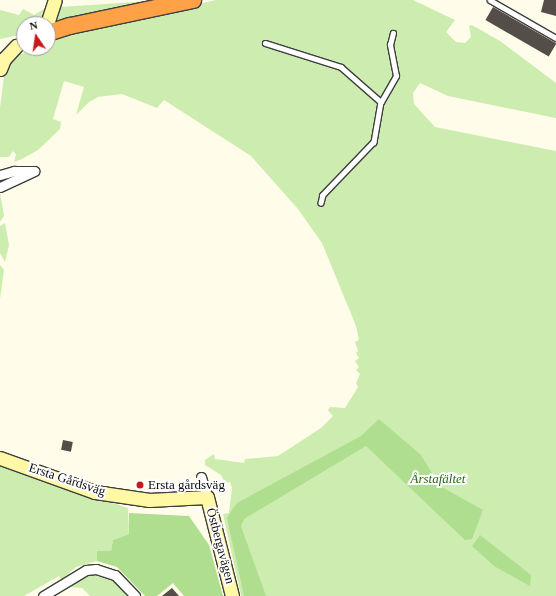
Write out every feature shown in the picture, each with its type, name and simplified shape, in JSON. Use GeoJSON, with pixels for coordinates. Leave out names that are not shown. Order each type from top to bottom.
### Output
{"type":"FeatureCollection","features":[{"type":"Feature","properties":{"kind":"highway"},"geometry":{"type":"LineString","coordinates":[[56,26],[70,26],[193,0]]}},
{"type":"Feature","properties":{"kind":"street"},"geometry":{"type":"LineString","coordinates":[[51,16],[55,0]]}},
{"type":"Feature","properties":{"kind":"street"},"geometry":{"type":"LineString","coordinates":[[0,47],[16,45]]}},
{"type":"Feature","properties":{"kind":"street"},"geometry":{"type":"LineString","coordinates":[[0,69],[4,59],[16,48]]}},
{"type":"Feature","properties":{"kind":"street"},"geometry":{"type":"LineString","coordinates":[[0,175],[14,170],[34,171],[0,187]]}},
{"type":"Feature","properties":{"kind":"street","name":"Ersta Gårdsväg"},"geometry":{"type":"LineString","coordinates":[[0,458],[95,492],[149,500],[207,497]]}},
{"type":"Feature","properties":{"kind":"street"},"geometry":{"type":"LineString","coordinates":[[201,477],[207,497]]}},
{"type":"Feature","properties":{"kind":"street","name":"Östbergavägen"},"geometry":{"type":"LineString","coordinates":[[207,497],[232,596]]}},
{"type":"Feature","properties":{"kind":"street"},"geometry":{"type":"LineString","coordinates":[[43,596],[57,593],[86,570],[96,569],[115,575],[135,596]]}},
{"type":"Feature","properties":{"kind":"lane"},"geometry":{"type":"LineString","coordinates":[[490,0],[556,38]]}},
{"type":"Feature","properties":{"kind":"lane"},"geometry":{"type":"LineString","coordinates":[[321,203],[323,195],[374,142],[381,102],[396,76],[390,45],[393,33]]}},
{"type":"Feature","properties":{"kind":"lane"},"geometry":{"type":"LineString","coordinates":[[265,43],[341,68],[381,102]]}},
{"type":"Feature","properties":{"kind":"green space","name":"Årstafältet"},"geometry":{"type":"Polygon","coordinates":[[[216,0],[413,0],[455,20],[446,32],[456,42],[465,43],[471,37],[469,26],[472,25],[500,41],[556,83],[556,118],[448,96],[420,83],[413,93],[414,104],[435,127],[556,151],[556,596],[241,596],[223,514],[229,513],[232,488],[230,482],[225,483],[221,475],[205,465],[205,460],[214,454],[215,459],[244,463],[245,459],[278,456],[321,428],[333,416],[328,410],[330,407],[345,408],[358,387],[356,383],[360,374],[356,370],[359,367],[355,361],[359,358],[356,353],[358,351],[355,342],[359,340],[356,326],[322,243],[298,209],[251,156],[164,100],[157,108],[122,94],[98,97],[89,102],[76,115],[84,87],[64,81],[53,119],[61,122],[60,129],[38,150],[22,159],[14,162],[16,154],[13,151],[9,157],[0,157],[0,108],[5,68],[10,60],[18,56],[56,56],[56,36],[216,0]]]}},
{"type":"Feature","properties":{"kind":"green space"},"geometry":{"type":"Polygon","coordinates":[[[151,1],[151,4],[61,24],[57,19],[60,7],[151,1]]]}},
{"type":"Feature","properties":{"kind":"green space"},"geometry":{"type":"Polygon","coordinates":[[[47,7],[44,16],[16,16],[16,36],[0,39],[0,10],[19,15],[23,9],[34,15],[47,7]]]}},
{"type":"Feature","properties":{"kind":"green space"},"geometry":{"type":"Polygon","coordinates":[[[0,193],[4,216],[0,222],[0,193]]]}},
{"type":"Feature","properties":{"kind":"green space"},"geometry":{"type":"Polygon","coordinates":[[[5,223],[9,245],[5,262],[0,253],[0,226],[5,223]]]}},
{"type":"Feature","properties":{"kind":"green space"},"geometry":{"type":"Polygon","coordinates":[[[0,265],[4,270],[0,299],[0,265]]]}},
{"type":"Feature","properties":{"kind":"green space"},"geometry":{"type":"Polygon","coordinates":[[[379,419],[421,455],[440,486],[483,510],[472,539],[465,540],[366,446],[244,519],[241,526],[266,596],[244,596],[227,518],[237,503],[361,436],[379,419]]]}},
{"type":"Feature","properties":{"kind":"green space"},"geometry":{"type":"Polygon","coordinates":[[[0,462],[61,486],[128,508],[129,534],[113,540],[111,551],[97,551],[97,561],[76,567],[61,580],[59,576],[24,596],[0,596],[0,462]]]}},
{"type":"Feature","properties":{"kind":"green space"},"geometry":{"type":"Polygon","coordinates":[[[129,513],[189,516],[209,545],[223,596],[184,596],[173,583],[157,596],[145,596],[117,567],[97,561],[97,551],[111,551],[113,540],[129,534],[129,513]]]}},
{"type":"Feature","properties":{"kind":"green space"},"geometry":{"type":"Polygon","coordinates":[[[480,535],[531,575],[530,586],[494,566],[472,546],[480,535]]]}},
{"type":"Feature","properties":{"kind":"green space"},"geometry":{"type":"Polygon","coordinates":[[[93,575],[114,581],[127,596],[90,596],[82,588],[69,587],[76,579],[93,575]]]}},
{"type":"Feature","properties":{"kind":"building"},"geometry":{"type":"Polygon","coordinates":[[[544,0],[556,0],[556,16],[541,12],[544,0]]]}},
{"type":"Feature","properties":{"kind":"building"},"geometry":{"type":"Polygon","coordinates":[[[493,7],[556,43],[549,56],[486,20],[493,7]]]}},
{"type":"Feature","properties":{"kind":"building"},"geometry":{"type":"Polygon","coordinates":[[[63,440],[73,442],[71,452],[61,450],[63,440]]]}},
{"type":"Feature","properties":{"kind":"building"},"geometry":{"type":"Polygon","coordinates":[[[172,588],[179,596],[162,596],[172,588]]]}},
{"type":"Feature","properties":{"kind":"place","name":"Ersta gårdsväg"},"geometry":{"type":"Point","coordinates":[140,485]}}]}
